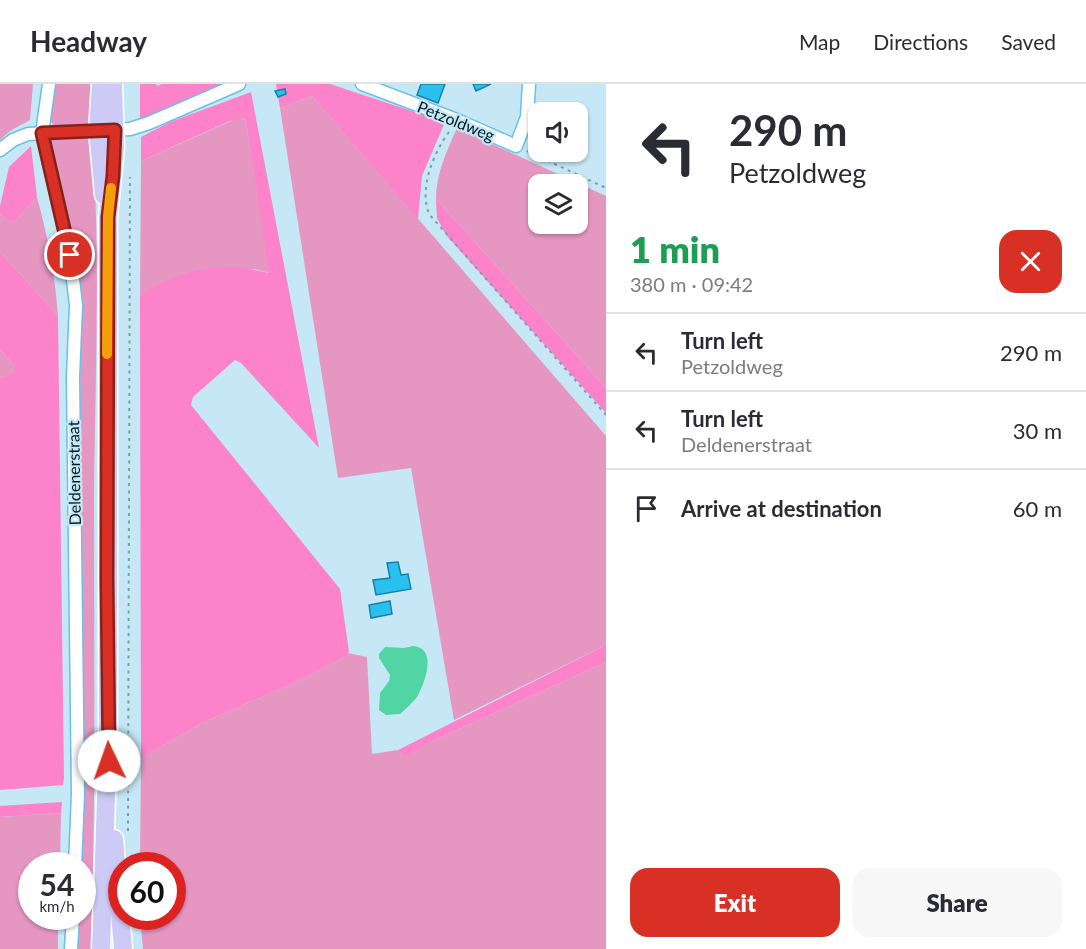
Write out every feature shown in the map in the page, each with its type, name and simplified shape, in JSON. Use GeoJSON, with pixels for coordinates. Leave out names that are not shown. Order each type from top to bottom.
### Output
{"type":"FeatureCollection","features":[{"type":"Feature","properties":{"kind":"main road","name":"Deldenerstraat"},"geometry":{"type":"LineString","coordinates":[[101,84],[107,131]]}},
{"type":"Feature","properties":{"kind":"main road","name":"Deldenerstraat"},"geometry":{"type":"LineString","coordinates":[[101,949],[108,738],[108,217],[101,175],[112,84]]}},
{"type":"Feature","properties":{"kind":"main road","name":"Deldenerstraat"},"geometry":{"type":"LineString","coordinates":[[108,738],[123,949]]}},
{"type":"Feature","properties":{"kind":"street","name":"Deldenerstraat"},"geometry":{"type":"LineString","coordinates":[[49,84],[42,133],[70,255],[76,297],[73,377],[78,794],[76,852]]}},
{"type":"Feature","properties":{"kind":"street"},"geometry":{"type":"LineString","coordinates":[[0,150],[28,134],[107,131],[149,123],[239,84]]}},
{"type":"Feature","properties":{"kind":"street","name":"Petzoldweg"},"geometry":{"type":"LineString","coordinates":[[362,84],[457,120],[516,146],[527,117],[529,84]]}},
{"type":"Feature","properties":{"kind":"street"},"geometry":{"type":"LineString","coordinates":[[71,949],[72,930]]}},
{"type":"Feature","properties":{"kind":"path"},"geometry":{"type":"LineString","coordinates":[[457,120],[442,142],[430,170],[426,192],[426,206],[429,214],[606,415]]}},
{"type":"Feature","properties":{"kind":"path","name":"Petzoldweg"},"geometry":{"type":"LineString","coordinates":[[516,146],[606,188]]}},
{"type":"Feature","properties":{"kind":"path"},"geometry":{"type":"LineString","coordinates":[[128,831],[130,176]]}},
{"type":"Feature","properties":{"kind":"shaded area"},"geometry":{"type":"Polygon","coordinates":[[[0,84],[33,84],[30,120],[10,131],[0,140],[0,84]]]}},
{"type":"Feature","properties":{"kind":"shaded area"},"geometry":{"type":"Polygon","coordinates":[[[53,84],[94,84],[93,128],[55,127],[49,112],[53,84]]]}},
{"type":"Feature","properties":{"kind":"shaded area"},"geometry":{"type":"Polygon","coordinates":[[[140,84],[156,84],[157,86],[162,84],[224,84],[140,119],[140,84]]]}},
{"type":"Feature","properties":{"kind":"shaded area"},"geometry":{"type":"Polygon","coordinates":[[[276,84],[330,84],[445,122],[422,176],[418,219],[312,96],[280,108],[276,84]]]}},
{"type":"Feature","properties":{"kind":"shaded area"},"geometry":{"type":"Polygon","coordinates":[[[251,92],[319,448],[241,363],[235,360],[193,397],[191,405],[340,589],[349,652],[345,657],[292,684],[202,723],[141,758],[140,296],[172,278],[196,271],[238,267],[269,273],[246,121],[243,118],[230,121],[141,161],[141,137],[170,122],[251,92]]]}},
{"type":"Feature","properties":{"kind":"shaded area"},"geometry":{"type":"Polygon","coordinates":[[[312,96],[606,436],[606,645],[454,720],[411,468],[338,478],[280,108],[312,96]]]}},
{"type":"Feature","properties":{"kind":"shaded area"},"geometry":{"type":"Polygon","coordinates":[[[238,118],[246,121],[270,273],[254,269],[140,296],[141,161],[238,118]]]}},
{"type":"Feature","properties":{"kind":"shaded area"},"geometry":{"type":"Polygon","coordinates":[[[457,128],[558,174],[528,174],[528,234],[588,234],[588,188],[606,196],[606,388],[436,199],[440,171],[457,128]]]}},
{"type":"Feature","properties":{"kind":"shaded area"},"geometry":{"type":"Polygon","coordinates":[[[88,136],[92,138],[95,182],[97,272],[94,852],[80,852],[82,816],[80,299],[49,142],[56,138],[88,136]]]}},
{"type":"Feature","properties":{"kind":"shaded area"},"geometry":{"type":"Polygon","coordinates":[[[31,146],[37,197],[16,220],[10,222],[0,214],[9,167],[31,146]]]}},
{"type":"Feature","properties":{"kind":"shaded area"},"geometry":{"type":"Polygon","coordinates":[[[37,197],[51,256],[58,316],[0,252],[0,214],[10,222],[16,220],[37,197]]]}},
{"type":"Feature","properties":{"kind":"shaded area"},"geometry":{"type":"Polygon","coordinates":[[[436,199],[606,388],[606,413],[446,235],[437,218],[436,199]]]}},
{"type":"Feature","properties":{"kind":"shaded area"},"geometry":{"type":"Polygon","coordinates":[[[0,252],[58,316],[64,778],[63,785],[0,790],[0,378],[15,372],[15,366],[0,350],[0,252]]]}},
{"type":"Feature","properties":{"kind":"shaded area"},"geometry":{"type":"Polygon","coordinates":[[[0,350],[15,366],[16,372],[0,378],[0,350]]]}},
{"type":"Feature","properties":{"kind":"shaded area"},"geometry":{"type":"Polygon","coordinates":[[[606,645],[606,662],[405,756],[398,750],[606,645]]]}},
{"type":"Feature","properties":{"kind":"shaded area"},"geometry":{"type":"Polygon","coordinates":[[[385,647],[421,648],[427,659],[423,683],[417,697],[400,714],[386,715],[379,710],[380,693],[389,681],[390,675],[379,658],[379,654],[385,647]]]}},
{"type":"Feature","properties":{"kind":"shaded area"},"geometry":{"type":"Polygon","coordinates":[[[348,653],[367,657],[372,754],[398,750],[405,755],[606,662],[606,949],[143,949],[141,930],[186,930],[186,852],[140,852],[141,758],[202,723],[292,684],[345,657],[348,653]]]}},
{"type":"Feature","properties":{"kind":"shaded area"},"geometry":{"type":"Polygon","coordinates":[[[62,802],[61,813],[0,817],[0,806],[62,802]]]}},
{"type":"Feature","properties":{"kind":"shaded area"},"geometry":{"type":"Polygon","coordinates":[[[61,813],[60,852],[18,852],[18,930],[58,930],[58,949],[0,949],[0,817],[61,813]]]}},
{"type":"Feature","properties":{"kind":"shaded area"},"geometry":{"type":"Polygon","coordinates":[[[77,930],[92,930],[91,949],[76,949],[77,930]]]}},
{"type":"Feature","properties":{"kind":"building"},"geometry":{"type":"Polygon","coordinates":[[[421,84],[445,84],[438,103],[417,95],[421,84]]]}},
{"type":"Feature","properties":{"kind":"building"},"geometry":{"type":"Polygon","coordinates":[[[473,84],[491,84],[476,91],[473,84]]]}},
{"type":"Feature","properties":{"kind":"building"},"geometry":{"type":"Polygon","coordinates":[[[285,89],[286,94],[278,97],[275,91],[285,89]]]}},
{"type":"Feature","properties":{"kind":"building"},"geometry":{"type":"Polygon","coordinates":[[[398,562],[401,575],[408,574],[411,589],[376,595],[373,580],[390,578],[387,563],[398,562]]]}},
{"type":"Feature","properties":{"kind":"building"},"geometry":{"type":"Polygon","coordinates":[[[390,601],[392,614],[371,618],[369,605],[390,601]]]}},
{"type":"Feature","properties":{"kind":"slow traffic"},"geometry":{"type":"LineString","coordinates":[[107,354],[108,217],[111,188]]}},
{"type":"Feature","properties":{"kind":"route"},"geometry":{"type":"LineString","coordinates":[[70,255],[42,133],[115,130],[108,217],[109,761]]}}]}
